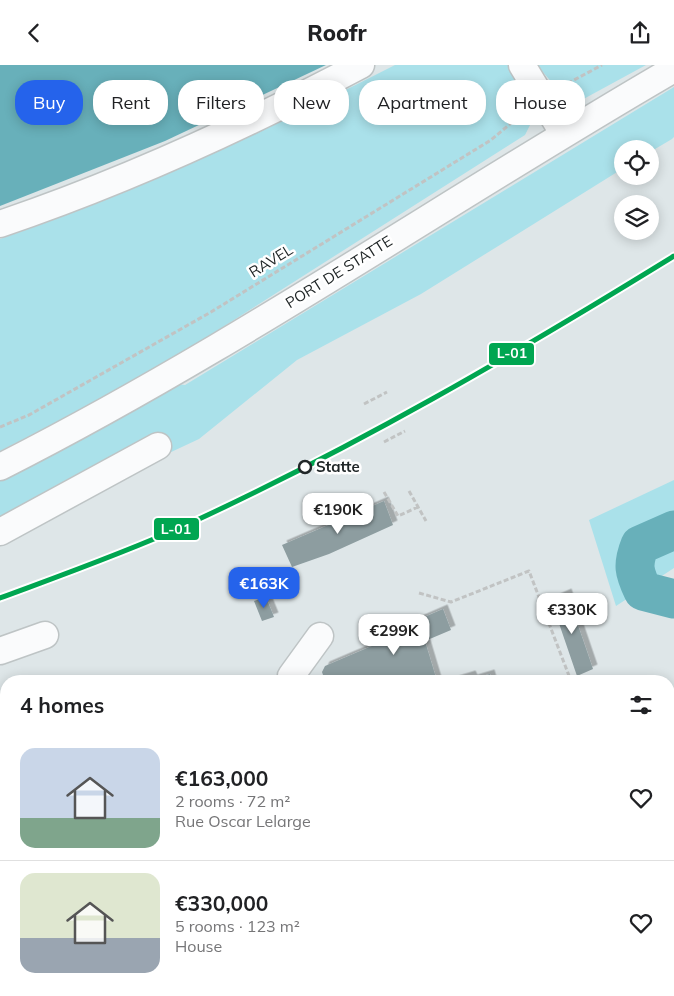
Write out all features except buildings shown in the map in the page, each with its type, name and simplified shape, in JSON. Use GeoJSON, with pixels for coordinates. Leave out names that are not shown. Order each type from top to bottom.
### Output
{"type":"FeatureCollection","features":[{"type":"Feature","properties":{"kind":"street"},"geometry":{"type":"LineString","coordinates":[[0,223],[58,204],[241,125],[361,65]]}},
{"type":"Feature","properties":{"kind":"street"},"geometry":{"type":"LineString","coordinates":[[522,65],[531,80]]}},
{"type":"Feature","properties":{"kind":"street","name":"PORT DE STATTE"},"geometry":{"type":"LineString","coordinates":[[0,467],[72,431],[159,382],[330,279],[563,133],[674,69]]}},
{"type":"Feature","properties":{"kind":"street"},"geometry":{"type":"LineString","coordinates":[[558,125],[563,133]]}},
{"type":"Feature","properties":{"kind":"street"},"geometry":{"type":"LineString","coordinates":[[0,532],[158,446]]}},
{"type":"Feature","properties":{"kind":"street"},"geometry":{"type":"LineString","coordinates":[[0,651],[45,635]]}},
{"type":"Feature","properties":{"kind":"street"},"geometry":{"type":"LineString","coordinates":[[292,675],[320,636]]}},
{"type":"Feature","properties":{"kind":"path","name":"RAVEL"},"geometry":{"type":"LineString","coordinates":[[574,80],[602,65]]}},
{"type":"Feature","properties":{"kind":"path","name":"RAVEL"},"geometry":{"type":"LineString","coordinates":[[0,427],[29,415],[211,312],[491,140],[509,125]]}},
{"type":"Feature","properties":{"kind":"path"},"geometry":{"type":"LineString","coordinates":[[364,404],[386,392]]}},
{"type":"Feature","properties":{"kind":"path"},"geometry":{"type":"LineString","coordinates":[[384,441],[405,431]]}},
{"type":"Feature","properties":{"kind":"path"},"geometry":{"type":"LineString","coordinates":[[409,491],[426,521]]}},
{"type":"Feature","properties":{"kind":"path"},"geometry":{"type":"LineString","coordinates":[[384,492],[398,517],[418,507]]}},
{"type":"Feature","properties":{"kind":"path"},"geometry":{"type":"LineString","coordinates":[[419,593],[451,601],[529,571],[569,675]]}},
{"type":"Feature","properties":{"kind":"shaded area"},"geometry":{"type":"Polygon","coordinates":[[[0,65],[326,65],[294,80],[274,80],[274,90],[264,94],[264,80],[178,80],[178,125],[199,125],[165,141],[0,206],[0,65]]]}},
{"type":"Feature","properties":{"kind":"shaded area"},"geometry":{"type":"Polygon","coordinates":[[[395,65],[508,65],[517,80],[496,80],[496,125],[530,125],[525,135],[174,358],[96,402],[0,451],[0,239],[102,202],[274,125],[349,125],[349,88],[359,83],[359,125],[486,125],[486,80],[365,80],[395,65]]]}},
{"type":"Feature","properties":{"kind":"shaded area"},"geometry":{"type":"Polygon","coordinates":[[[537,65],[646,65],[585,98],[585,80],[550,80],[537,65]]]}},
{"type":"Feature","properties":{"kind":"shaded area"},"geometry":{"type":"Polygon","coordinates":[[[674,87],[674,137],[672,139],[659,147],[659,140],[614,140],[614,174],[421,294],[297,360],[199,439],[0,532],[0,467],[159,382],[185,385],[674,87]]]}},
{"type":"Feature","properties":{"kind":"shaded area"},"geometry":{"type":"Polygon","coordinates":[[[674,480],[674,568],[616,606],[589,520],[674,480]]]}},
{"type":"Feature","properties":{"kind":"waterway"},"geometry":{"type":"LineString","coordinates":[[674,530],[640,545],[635,563],[636,573],[643,591],[674,599]]}},
{"type":"Feature","properties":{"kind":"transit line","name":"L-01"},"geometry":{"type":"LineString","coordinates":[[0,598],[161,536],[310,465],[494,364],[674,256]]}},
{"type":"Feature","properties":{"kind":"place","name":"Statte"},"geometry":{"type":"Point","coordinates":[305,467]}}]}
